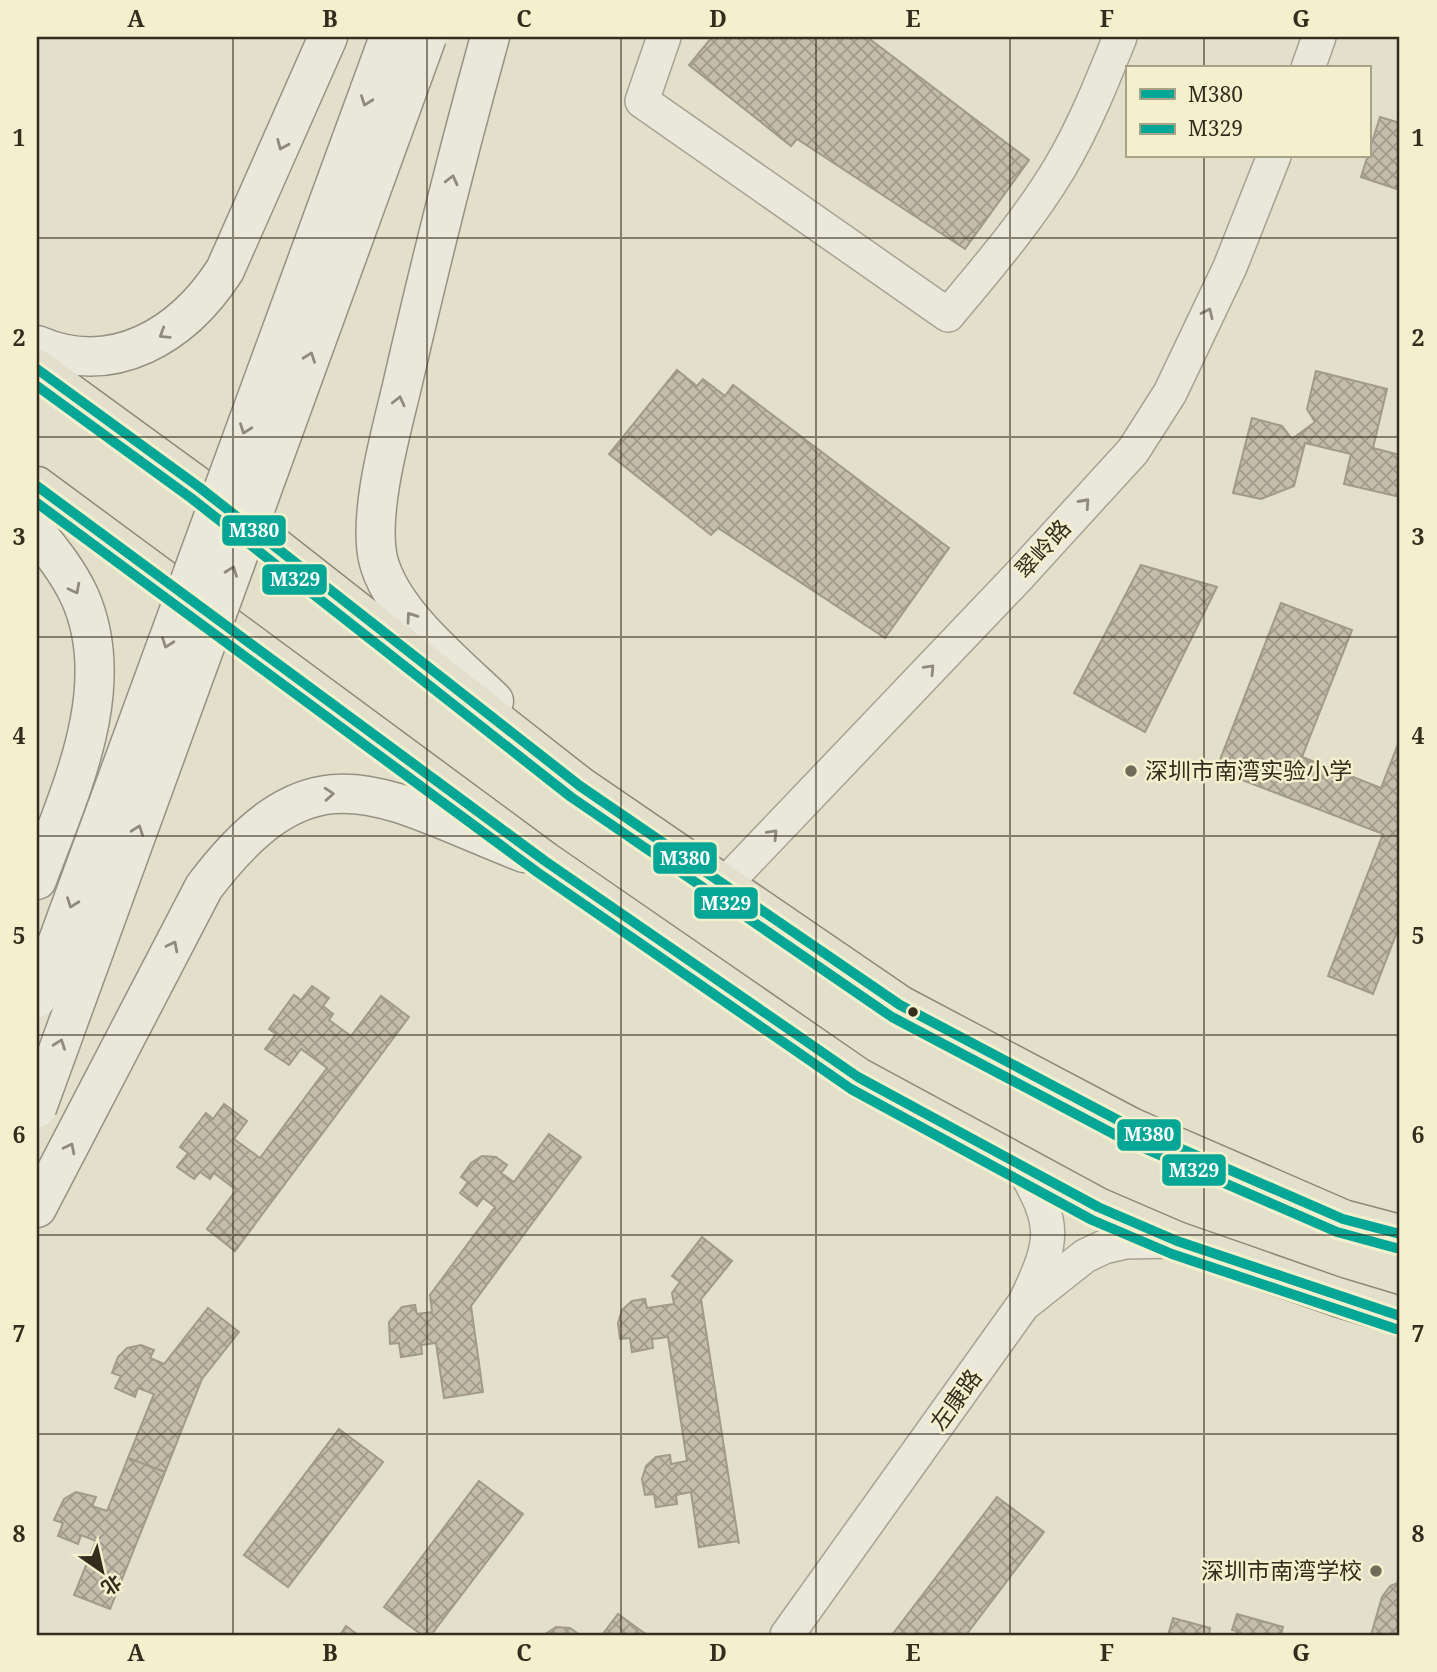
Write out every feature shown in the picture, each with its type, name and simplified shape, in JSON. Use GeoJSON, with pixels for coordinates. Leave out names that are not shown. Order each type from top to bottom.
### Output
{"type":"FeatureCollection","features":[{"type":"Feature","properties":{"kind":"main road"},"geometry":{"type":"LineString","coordinates":[[37,345],[62,356],[112,354],[148,344],[179,325],[206,299],[225,270],[328,37]]}},
{"type":"Feature","properties":{"kind":"main road"},"geometry":{"type":"LineString","coordinates":[[37,998],[389,37]]}},
{"type":"Feature","properties":{"kind":"main road"},"geometry":{"type":"LineString","coordinates":[[37,1108],[426,37]]}},
{"type":"Feature","properties":{"kind":"main road"},"geometry":{"type":"LineString","coordinates":[[490,37],[421,302],[390,437],[378,496],[378,558],[389,585],[417,626],[580,786]]}},
{"type":"Feature","properties":{"kind":"main road"},"geometry":{"type":"LineString","coordinates":[[37,369],[199,487],[580,786],[726,883],[900,1005],[1131,1127],[1343,1219],[1400,1234]]}},
{"type":"Feature","properties":{"kind":"main road"},"geometry":{"type":"LineString","coordinates":[[37,486],[545,861],[858,1077],[1098,1207],[1177,1241],[1336,1297],[1400,1316]]}},
{"type":"Feature","properties":{"kind":"main road"},"geometry":{"type":"LineString","coordinates":[[37,533],[61,563],[80,597],[93,642],[94,694],[83,749],[37,880]]}},
{"type":"Feature","properties":{"kind":"main road"},"geometry":{"type":"LineString","coordinates":[[37,1208],[204,887],[231,851],[271,814],[318,794],[373,794],[545,861]]}},
{"type":"Feature","properties":{"kind":"street"},"geometry":{"type":"LineString","coordinates":[[664,37],[642,101],[948,315],[1015,233],[1059,169],[1093,104],[1120,37]]}},
{"type":"Feature","properties":{"kind":"street"},"geometry":{"type":"LineString","coordinates":[[1309,66],[1320,37]]}},
{"type":"Feature","properties":{"kind":"street","name":"翠岭路"},"geometry":{"type":"LineString","coordinates":[[726,883],[1016,579],[1133,451],[1170,393],[1230,267],[1273,158]]}},
{"type":"Feature","properties":{"kind":"street"},"geometry":{"type":"LineString","coordinates":[[1022,1166],[1042,1201],[1050,1235],[1045,1261],[1023,1306]]}},
{"type":"Feature","properties":{"kind":"street","name":"左康路"},"geometry":{"type":"LineString","coordinates":[[787,1635],[1023,1306],[1085,1256],[1104,1247],[1126,1242],[1177,1241]]}},
{"type":"Feature","properties":{"kind":"building"},"geometry":{"type":"Polygon","coordinates":[[[712,37],[867,37],[1029,160],[965,249],[797,139],[791,146],[689,65],[712,37]]]}},
{"type":"Feature","properties":{"kind":"building"},"geometry":{"type":"Polygon","coordinates":[[[1380,117],[1400,123],[1400,190],[1361,177],[1367,158],[1370,158],[1370,149],[1380,117]]]}},
{"type":"Feature","properties":{"kind":"building"},"geometry":{"type":"Polygon","coordinates":[[[677,370],[697,386],[703,379],[725,396],[733,385],[949,548],[885,638],[718,528],[711,535],[609,454],[677,370]]]}},
{"type":"Feature","properties":{"kind":"building"},"geometry":{"type":"Polygon","coordinates":[[[1316,371],[1387,389],[1373,448],[1400,455],[1400,497],[1344,484],[1351,454],[1305,443],[1294,486],[1261,499],[1233,493],[1252,418],[1282,426],[1292,439],[1315,422],[1307,409],[1316,371]]]}},
{"type":"Feature","properties":{"kind":"building"},"geometry":{"type":"Polygon","coordinates":[[[1141,565],[1217,587],[1145,732],[1074,693],[1141,565]]]}},
{"type":"Feature","properties":{"kind":"building"},"geometry":{"type":"Polygon","coordinates":[[[1281,603],[1352,630],[1302,757],[1381,788],[1400,739],[1400,924],[1373,994],[1328,976],[1383,834],[1216,770],[1281,603]]]}},
{"type":"Feature","properties":{"kind":"building"},"geometry":{"type":"Polygon","coordinates":[[[312,986],[329,998],[323,1006],[333,1014],[329,1020],[351,1036],[381,996],[409,1017],[235,1251],[207,1229],[236,1190],[214,1173],[210,1179],[200,1172],[194,1179],[177,1167],[188,1153],[180,1147],[206,1113],[213,1119],[224,1104],[247,1121],[234,1139],[260,1158],[327,1068],[301,1049],[289,1065],[265,1049],[276,1034],[269,1029],[294,995],[301,1000],[312,986]]]}},
{"type":"Feature","properties":{"kind":"building"},"geometry":{"type":"Polygon","coordinates":[[[549,1134],[581,1157],[471,1306],[483,1392],[444,1398],[436,1343],[421,1345],[422,1354],[401,1357],[399,1343],[390,1344],[389,1322],[402,1307],[415,1305],[417,1314],[432,1312],[430,1295],[495,1207],[483,1198],[477,1206],[460,1193],[468,1182],[461,1177],[471,1163],[482,1156],[496,1157],[507,1165],[501,1173],[514,1182],[549,1134]]]}},
{"type":"Feature","properties":{"kind":"building"},"geometry":{"type":"Polygon","coordinates":[[[702,1237],[732,1261],[701,1299],[739,1544],[738,1541],[699,1547],[691,1492],[676,1495],[677,1504],[656,1507],[654,1494],[645,1495],[642,1479],[646,1466],[656,1457],[670,1455],[671,1464],[687,1461],[668,1337],[652,1339],[653,1348],[632,1352],[630,1338],[620,1339],[618,1323],[622,1310],[632,1301],[645,1299],[647,1308],[674,1304],[672,1293],[680,1282],[672,1276],[702,1237]]]}},
{"type":"Feature","properties":{"kind":"building"},"geometry":{"type":"Polygon","coordinates":[[[208,1308],[239,1332],[202,1379],[165,1472],[128,1458],[154,1394],[138,1388],[135,1397],[115,1388],[121,1376],[112,1373],[118,1357],[127,1348],[141,1345],[154,1350],[150,1358],[164,1364],[208,1308]]]}},
{"type":"Feature","properties":{"kind":"building"},"geometry":{"type":"Polygon","coordinates":[[[339,1429],[383,1462],[288,1587],[244,1555],[339,1429]]]}},
{"type":"Feature","properties":{"kind":"building"},"geometry":{"type":"Polygon","coordinates":[[[128,1458],[165,1472],[110,1609],[74,1595],[96,1541],[81,1535],[78,1544],[58,1536],[63,1523],[54,1520],[64,1499],[76,1492],[96,1497],[92,1506],[107,1511],[128,1458]]]}},
{"type":"Feature","properties":{"kind":"building"},"geometry":{"type":"Polygon","coordinates":[[[479,1481],[523,1514],[431,1635],[422,1635],[384,1607],[479,1481]]]}},
{"type":"Feature","properties":{"kind":"building"},"geometry":{"type":"Polygon","coordinates":[[[997,1497],[1044,1532],[966,1635],[892,1635],[997,1497]]]}},
{"type":"Feature","properties":{"kind":"building"},"geometry":{"type":"Polygon","coordinates":[[[1400,1582],[1400,1635],[1371,1635],[1382,1597],[1390,1586],[1400,1582]]]}},
{"type":"Feature","properties":{"kind":"building"},"geometry":{"type":"Polygon","coordinates":[[[618,1614],[647,1635],[602,1635],[618,1614]]]}},
{"type":"Feature","properties":{"kind":"building"},"geometry":{"type":"Polygon","coordinates":[[[1237,1614],[1283,1627],[1281,1635],[1236,1635],[1237,1631],[1232,1630],[1237,1614]]]}},
{"type":"Feature","properties":{"kind":"building"},"geometry":{"type":"Polygon","coordinates":[[[1173,1618],[1210,1628],[1209,1635],[1168,1635],[1173,1618]]]}},
{"type":"Feature","properties":{"kind":"building"},"geometry":{"type":"Polygon","coordinates":[[[346,1626],[358,1635],[340,1635],[346,1626]]]}},
{"type":"Feature","properties":{"kind":"building"},"geometry":{"type":"Polygon","coordinates":[[[556,1627],[570,1628],[580,1635],[544,1635],[556,1627]]]}},
{"type":"Feature","properties":{"kind":"transit line","name":"M380"},"geometry":{"type":"LineString","coordinates":[[37,369],[199,487],[580,786],[900,1005],[1131,1127],[1343,1219],[1400,1234]]}},
{"type":"Feature","properties":{"kind":"transit line","name":"M329"},"geometry":{"type":"LineString","coordinates":[[37,386],[191,498],[571,797],[892,1017],[1125,1140],[1337,1232],[1396,1248]]}},
{"type":"Feature","properties":{"kind":"transit line","name":"M380"},"geometry":{"type":"LineString","coordinates":[[37,486],[545,861],[858,1077],[1098,1207],[1177,1241],[1400,1316]]}},
{"type":"Feature","properties":{"kind":"transit line","name":"M329"},"geometry":{"type":"LineString","coordinates":[[37,503],[537,872],[851,1089],[1092,1220],[1172,1254],[1396,1329]]}},
{"type":"Feature","properties":{"kind":"place","name":"深圳市南湾实验小学"},"geometry":{"type":"Point","coordinates":[1131,771]}},
{"type":"Feature","properties":{"kind":"place","name":"深圳市南湾学校"},"geometry":{"type":"Point","coordinates":[1376,1571]}}]}
